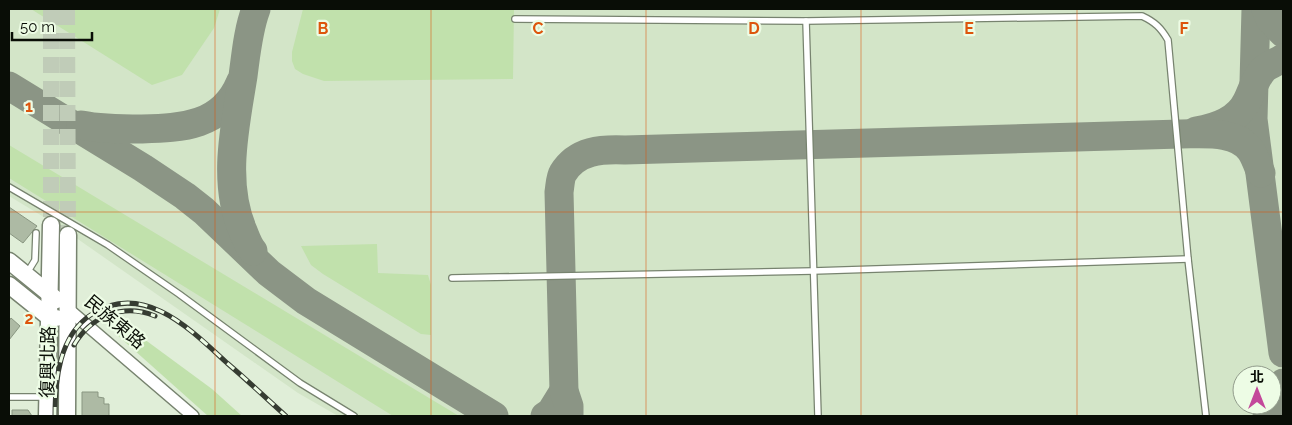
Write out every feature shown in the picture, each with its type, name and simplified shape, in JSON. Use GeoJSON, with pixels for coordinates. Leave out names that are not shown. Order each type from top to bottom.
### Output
{"type":"FeatureCollection","features":[{"type":"Feature","properties":{"kind":"main road","name":"復興北路"},"geometry":{"type":"LineString","coordinates":[[47,416],[51,225]]}},
{"type":"Feature","properties":{"kind":"main road","name":"復興北路"},"geometry":{"type":"LineString","coordinates":[[67,416],[68,235]]}},
{"type":"Feature","properties":{"kind":"main road","name":"民族東路"},"geometry":{"type":"LineString","coordinates":[[9,261],[51,295],[68,314],[50,318]]}},
{"type":"Feature","properties":{"kind":"main road"},"geometry":{"type":"LineString","coordinates":[[9,285],[50,318]]}},
{"type":"Feature","properties":{"kind":"street","name":"民族東路"},"geometry":{"type":"LineString","coordinates":[[68,314],[193,416]]}},
{"type":"Feature","properties":{"kind":"lane"},"geometry":{"type":"LineString","coordinates":[[515,19],[806,21],[1142,16],[1153,22],[1162,29],[1168,40],[1188,259],[1206,416]]}},
{"type":"Feature","properties":{"kind":"lane"},"geometry":{"type":"LineString","coordinates":[[806,21],[818,416]]}},
{"type":"Feature","properties":{"kind":"lane"},"geometry":{"type":"LineString","coordinates":[[9,186],[108,245],[179,294],[300,383],[354,416]]}},
{"type":"Feature","properties":{"kind":"lane"},"geometry":{"type":"LineString","coordinates":[[26,275],[35,260],[36,233]]}},
{"type":"Feature","properties":{"kind":"lane"},"geometry":{"type":"LineString","coordinates":[[452,278],[814,271],[1188,259]]}},
{"type":"Feature","properties":{"kind":"lane"},"geometry":{"type":"LineString","coordinates":[[9,397],[48,397]]}},
{"type":"Feature","properties":{"kind":"shaded area"},"geometry":{"type":"Polygon","coordinates":[[[9,9],[1283,9],[1283,416],[338,416],[298,393],[62,228],[9,196],[9,9]]]}},
{"type":"Feature","properties":{"kind":"green space"},"geometry":{"type":"Polygon","coordinates":[[[31,9],[220,9],[214,28],[182,75],[152,85],[31,9]]]}},
{"type":"Feature","properties":{"kind":"green space"},"geometry":{"type":"Polygon","coordinates":[[[303,9],[989,9],[514,10],[513,79],[324,81],[303,74],[295,69],[292,61],[292,52],[303,9]]]}},
{"type":"Feature","properties":{"kind":"green space"},"geometry":{"type":"Polygon","coordinates":[[[9,145],[459,416],[393,416],[9,178],[9,145]]]}},
{"type":"Feature","properties":{"kind":"green space"},"geometry":{"type":"Polygon","coordinates":[[[377,244],[378,273],[428,275],[431,285],[431,335],[421,334],[323,274],[311,265],[301,246],[377,244]]]}},
{"type":"Feature","properties":{"kind":"green space"},"geometry":{"type":"Polygon","coordinates":[[[125,325],[212,389],[242,416],[208,416],[115,333],[125,325]]]}},
{"type":"Feature","properties":{"kind":"building"},"geometry":{"type":"Polygon","coordinates":[[[9,207],[37,226],[23,243],[9,233],[9,207]]]}},
{"type":"Feature","properties":{"kind":"building"},"geometry":{"type":"Polygon","coordinates":[[[11,318],[20,326],[9,340],[9,321],[11,318]]]}},
{"type":"Feature","properties":{"kind":"building"},"geometry":{"type":"Polygon","coordinates":[[[82,392],[98,392],[98,397],[104,398],[104,404],[109,404],[109,416],[82,416],[82,392]]]}},
{"type":"Feature","properties":{"kind":"building"},"geometry":{"type":"Polygon","coordinates":[[[12,410],[28,410],[32,416],[12,416],[12,410]]]}},
{"type":"Feature","properties":{"kind":"taxiway"},"geometry":{"type":"LineString","coordinates":[[253,251],[246,239],[237,212],[233,193],[232,154],[249,34],[256,9]]}},
{"type":"Feature","properties":{"kind":"taxiway"},"geometry":{"type":"LineString","coordinates":[[1256,9],[1253,119],[1283,353]]}},
{"type":"Feature","properties":{"kind":"taxiway"},"geometry":{"type":"LineString","coordinates":[[1266,9],[1270,19],[1283,33]]}},
{"type":"Feature","properties":{"kind":"taxiway"},"geometry":{"type":"LineString","coordinates":[[1196,131],[1211,128],[1225,122],[1238,113],[1243,108],[1263,70],[1283,58]]}},
{"type":"Feature","properties":{"kind":"taxiway"},"geometry":{"type":"LineString","coordinates":[[81,125],[134,129],[172,127],[199,122],[223,108],[240,83]]}},
{"type":"Feature","properties":{"kind":"taxiway"},"geometry":{"type":"LineString","coordinates":[[9,86],[185,196],[204,211],[269,273],[306,301],[494,416]]}},
{"type":"Feature","properties":{"kind":"taxiway"},"geometry":{"type":"LineString","coordinates":[[569,416],[569,406],[564,391],[559,192],[562,175],[569,165],[591,152],[608,150],[1209,134],[1228,136],[1245,144],[1251,151],[1261,173]]}},
{"type":"Feature","properties":{"kind":"taxiway"},"geometry":{"type":"LineString","coordinates":[[1267,416],[1278,404],[1283,383]]}},
{"type":"Feature","properties":{"kind":"taxiway"},"geometry":{"type":"LineString","coordinates":[[545,416],[551,412],[564,391]]}},
{"type":"Feature","properties":{"kind":"tunnel"},"geometry":{"type":"LineString","coordinates":[[51,9],[51,225]]}},
{"type":"Feature","properties":{"kind":"tunnel"},"geometry":{"type":"LineString","coordinates":[[67,9],[68,235]]}},
{"type":"Feature","properties":{"kind":"railway"},"geometry":{"type":"LineString","coordinates":[[55,416],[58,373],[61,359],[72,334],[92,314],[111,305],[130,303],[148,306],[182,324],[286,416]]}},
{"type":"Feature","properties":{"kind":"railway"},"geometry":{"type":"LineString","coordinates":[[74,345],[89,326],[109,315],[131,311],[155,316]]}}]}
